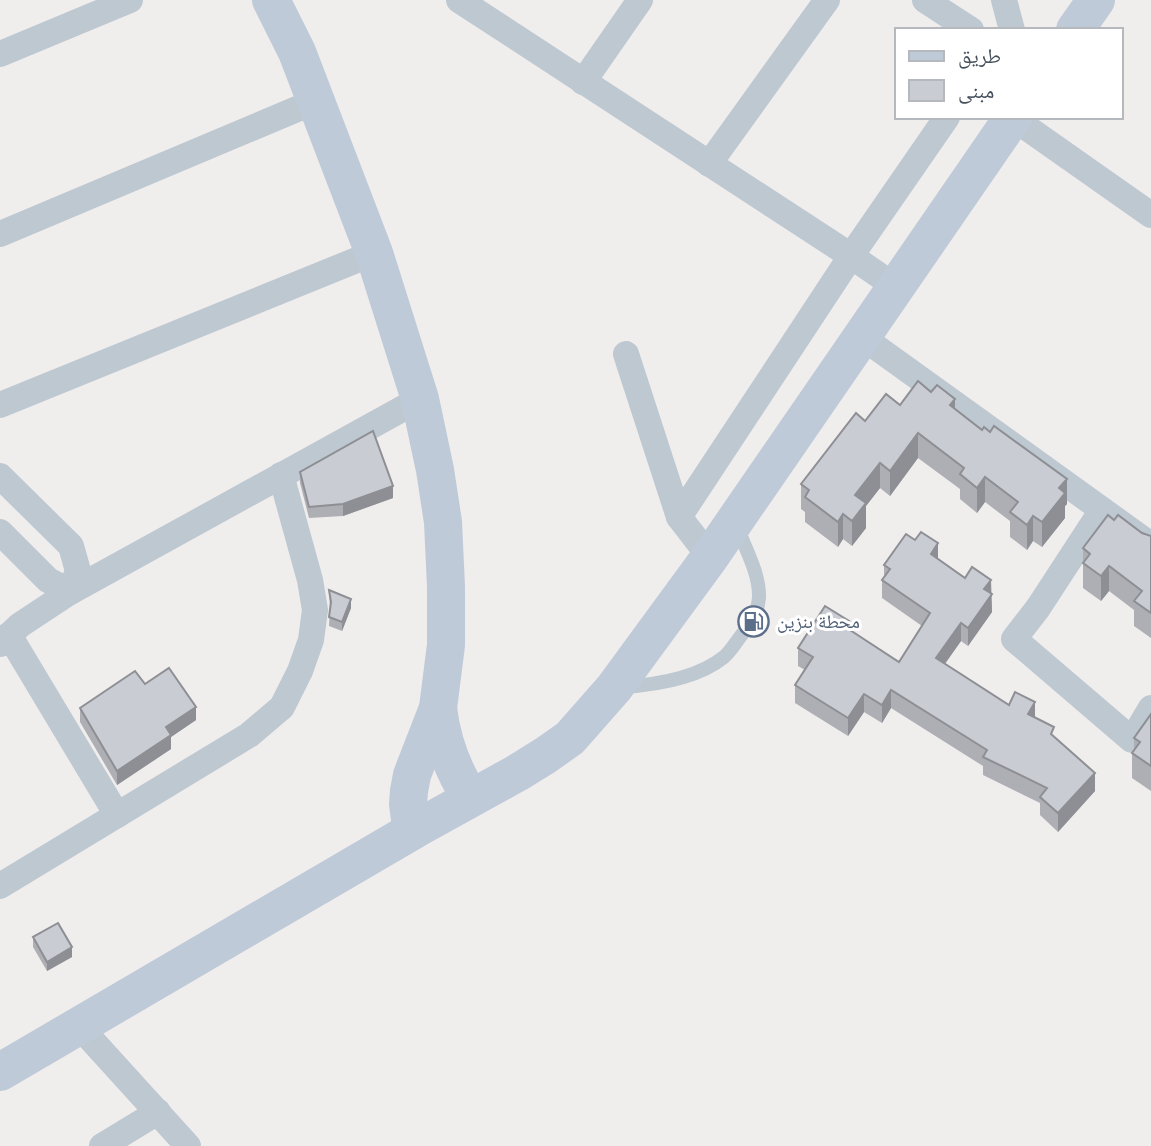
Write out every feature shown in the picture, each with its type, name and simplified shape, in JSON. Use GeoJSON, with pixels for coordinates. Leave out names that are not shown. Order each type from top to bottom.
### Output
{"type":"FeatureCollection","features":[{"type":"Feature","properties":{"kind":"main road"},"geometry":{"type":"LineString","coordinates":[[271,0],[297,52],[374,253],[420,399],[435,470],[443,522],[446,645],[438,708],[412,775],[409,791],[408,804],[414,830]]}},
{"type":"Feature","properties":{"kind":"main road"},"geometry":{"type":"LineString","coordinates":[[1076,28],[1096,0]]}},
{"type":"Feature","properties":{"kind":"main road"},"geometry":{"type":"LineString","coordinates":[[0,1072],[470,797],[517,773],[570,738],[614,688],[710,557],[1012,119]]}},
{"type":"Feature","properties":{"kind":"main road"},"geometry":{"type":"LineString","coordinates":[[438,708],[447,755],[470,797]]}},
{"type":"Feature","properties":{"kind":"street"},"geometry":{"type":"LineString","coordinates":[[0,54],[130,0]]}},
{"type":"Feature","properties":{"kind":"street"},"geometry":{"type":"LineString","coordinates":[[459,0],[896,287]]}},
{"type":"Feature","properties":{"kind":"street"},"geometry":{"type":"LineString","coordinates":[[583,82],[640,0]]}},
{"type":"Feature","properties":{"kind":"street"},"geometry":{"type":"LineString","coordinates":[[709,164],[827,0]]}},
{"type":"Feature","properties":{"kind":"street"},"geometry":{"type":"LineString","coordinates":[[925,0],[968,28]]}},
{"type":"Feature","properties":{"kind":"street"},"geometry":{"type":"LineString","coordinates":[[1004,0],[1011,28]]}},
{"type":"Feature","properties":{"kind":"street"},"geometry":{"type":"LineString","coordinates":[[0,234],[316,101]]}},
{"type":"Feature","properties":{"kind":"street"},"geometry":{"type":"LineString","coordinates":[[679,517],[851,256],[946,119]]}},
{"type":"Feature","properties":{"kind":"street"},"geometry":{"type":"LineString","coordinates":[[1014,119],[1151,215]]}},
{"type":"Feature","properties":{"kind":"street"},"geometry":{"type":"LineString","coordinates":[[0,405],[374,253]]}},
{"type":"Feature","properties":{"kind":"street"},"geometry":{"type":"LineString","coordinates":[[862,337],[1151,545]]}},
{"type":"Feature","properties":{"kind":"street"},"geometry":{"type":"LineString","coordinates":[[626,354],[679,517],[710,557]]}},
{"type":"Feature","properties":{"kind":"street"},"geometry":{"type":"LineString","coordinates":[[117,815],[5,640],[20,625],[70,592],[420,399]]}},
{"type":"Feature","properties":{"kind":"street"},"geometry":{"type":"LineString","coordinates":[[0,887],[249,735],[282,707],[312,640],[315,610],[310,580],[281,475]]}},
{"type":"Feature","properties":{"kind":"street"},"geometry":{"type":"LineString","coordinates":[[0,476],[71,546],[78,571],[70,592]]}},
{"type":"Feature","properties":{"kind":"street"},"geometry":{"type":"LineString","coordinates":[[1102,510],[1038,608],[1014,639],[1132,740],[1151,708]]}},
{"type":"Feature","properties":{"kind":"street"},"geometry":{"type":"LineString","coordinates":[[0,532],[48,580],[70,592]]}},
{"type":"Feature","properties":{"kind":"street"},"geometry":{"type":"LineString","coordinates":[[79,1026],[188,1146]]}},
{"type":"Feature","properties":{"kind":"street"},"geometry":{"type":"LineString","coordinates":[[102,1146],[158,1112]]}},
{"type":"Feature","properties":{"kind":"lane"},"geometry":{"type":"LineString","coordinates":[[614,688],[652,685],[703,669],[725,656],[752,620],[758,610],[757,584],[734,522]]}},
{"type":"Feature","properties":{"kind":"building"},"geometry":{"type":"Polygon","coordinates":[[[918,381],[931,392],[937,385],[955,399],[950,405],[982,430],[984,427],[990,432],[994,426],[1067,479],[1059,488],[1065,493],[1042,522],[1033,516],[1027,525],[1010,512],[1018,502],[985,477],[977,488],[960,474],[964,468],[918,433],[890,471],[880,463],[855,495],[866,503],[852,521],[843,514],[838,522],[805,497],[809,490],[801,484],[856,413],[865,421],[886,394],[900,405],[918,381]]]}},
{"type":"Feature","properties":{"kind":"building"},"geometry":{"type":"Polygon","coordinates":[[[373,431],[393,486],[343,504],[309,507],[300,472],[373,431]]]}},
{"type":"Feature","properties":{"kind":"building"},"geometry":{"type":"Polygon","coordinates":[[[1108,515],[1114,520],[1118,515],[1142,533],[1151,536],[1151,613],[1134,601],[1142,591],[1109,566],[1101,576],[1083,563],[1090,554],[1083,548],[1108,515]]]}},
{"type":"Feature","properties":{"kind":"building"},"geometry":{"type":"Polygon","coordinates":[[[921,532],[938,543],[931,554],[965,578],[972,567],[991,580],[984,589],[992,594],[968,628],[961,623],[936,658],[1009,705],[1015,692],[1035,702],[1028,714],[1054,727],[1051,734],[1095,773],[1058,813],[1040,797],[1047,788],[983,757],[987,750],[891,690],[882,705],[864,694],[848,718],[795,685],[813,657],[798,648],[825,606],[854,624],[850,630],[899,662],[930,613],[882,580],[890,569],[884,565],[906,534],[915,540],[921,532]]]}},
{"type":"Feature","properties":{"kind":"building"},"geometry":{"type":"Polygon","coordinates":[[[329,590],[351,599],[342,622],[329,617],[329,590]]]}},
{"type":"Feature","properties":{"kind":"building"},"geometry":{"type":"Polygon","coordinates":[[[169,668],[196,707],[166,727],[171,735],[117,771],[80,708],[135,671],[145,684],[169,668]]]}},
{"type":"Feature","properties":{"kind":"building"},"geometry":{"type":"Polygon","coordinates":[[[1151,714],[1151,766],[1132,753],[1140,742],[1134,738],[1151,714]]]}},
{"type":"Feature","properties":{"kind":"building"},"geometry":{"type":"Polygon","coordinates":[[[58,923],[72,947],[47,962],[33,937],[58,923]]]}},
{"type":"Feature","properties":{"kind":"place","name":"محطة بنزين"},"geometry":{"type":"Point","coordinates":[754,621]}}]}
